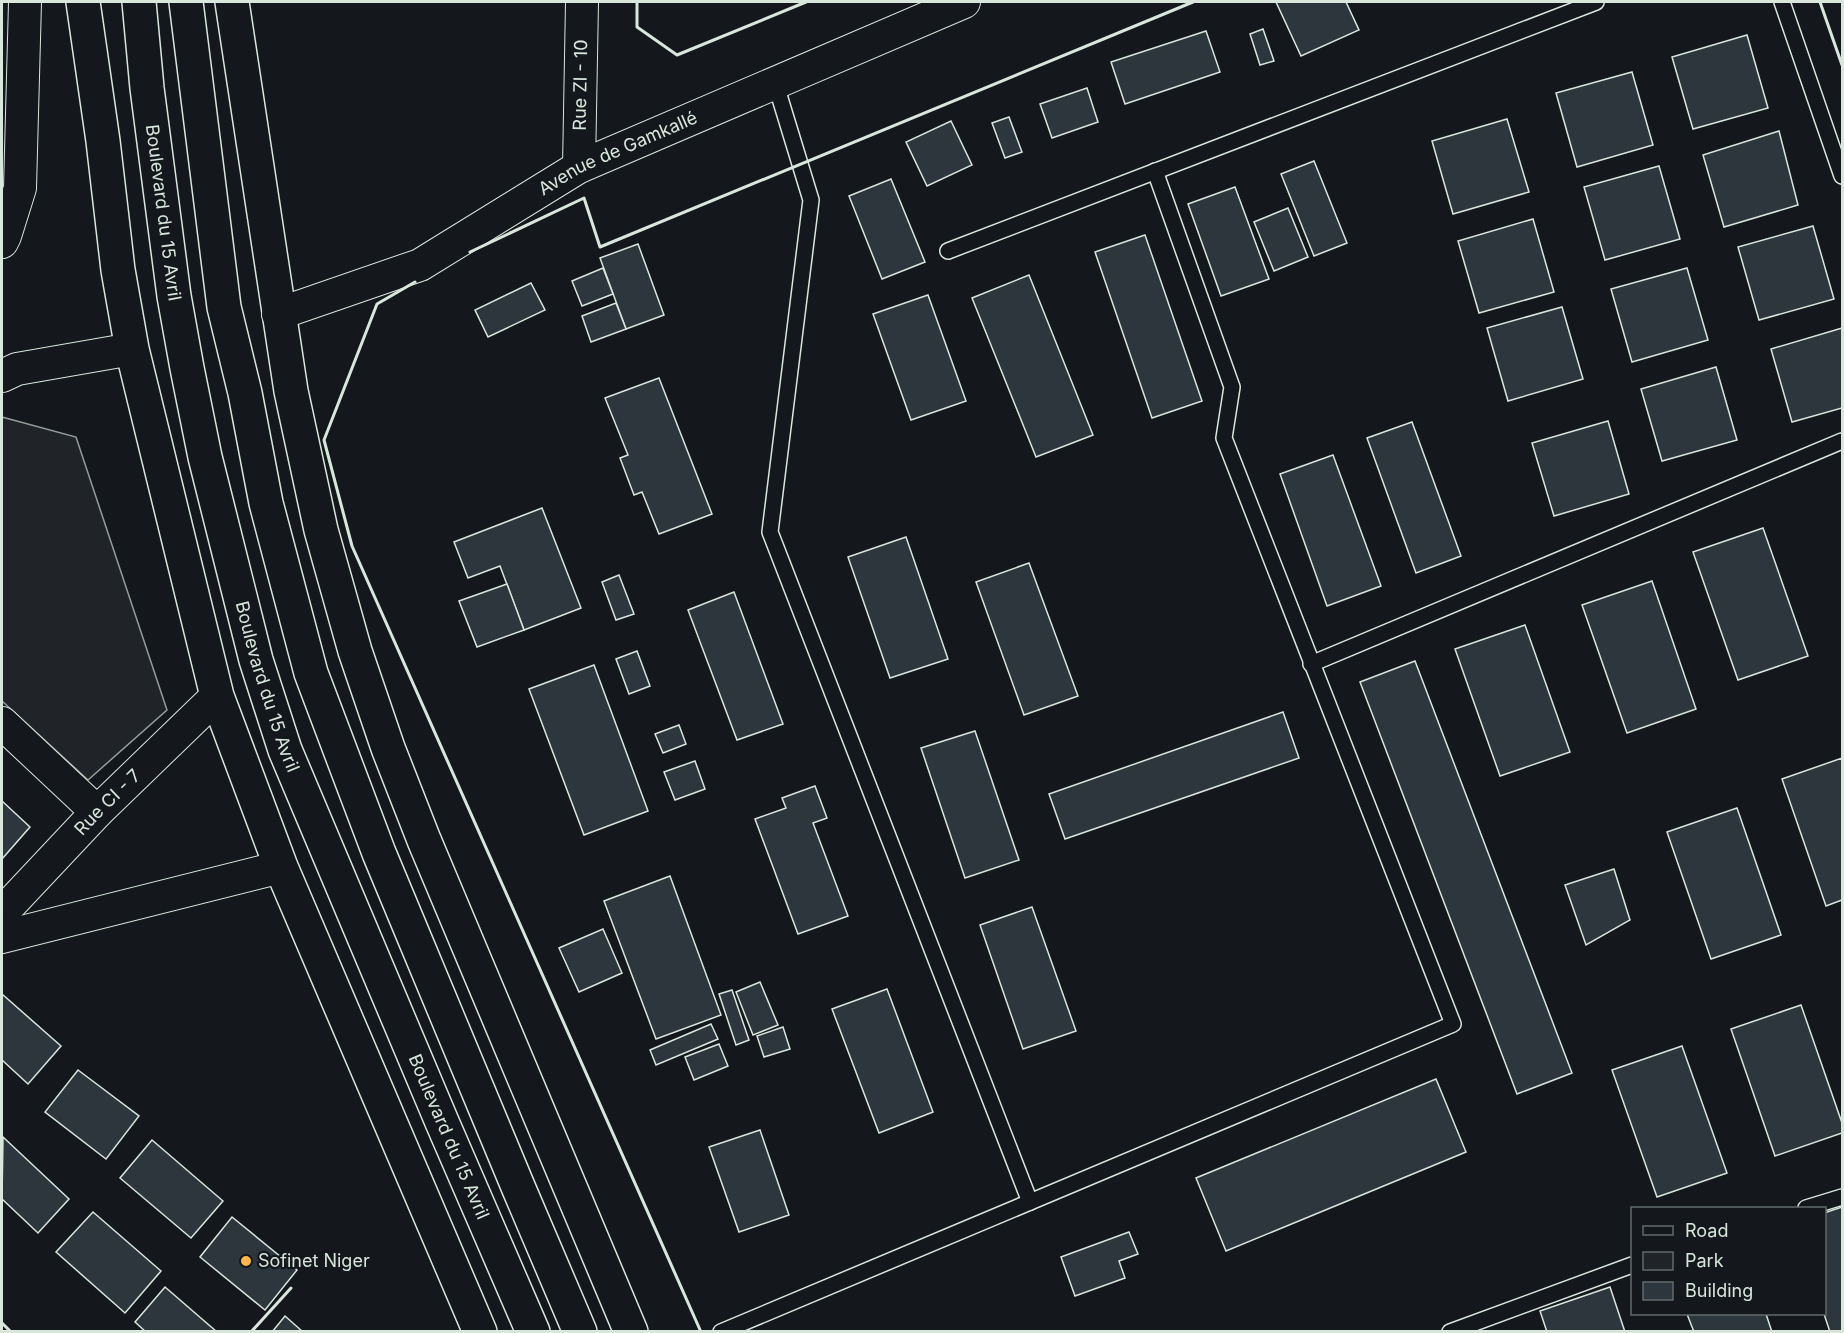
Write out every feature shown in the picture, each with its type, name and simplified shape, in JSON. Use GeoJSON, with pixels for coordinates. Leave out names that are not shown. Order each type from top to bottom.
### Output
{"type":"FeatureCollection","features":[{"type":"Feature","properties":{"kind":"main road"},"geometry":{"type":"LineString","coordinates":[[83,2],[103,141],[118,270],[132,349],[218,696],[281,867],[480,1332]]}},
{"type":"Feature","properties":{"kind":"main road","name":"Boulevard du 15 Avril"},"geometry":{"type":"LineString","coordinates":[[139,2],[147,88],[174,296],[205,457],[256,660],[285,750],[533,1332]]}},
{"type":"Feature","properties":{"kind":"main road"},"geometry":{"type":"LineString","coordinates":[[186,2],[224,307],[245,393],[266,503],[311,673],[392,885],[580,1332]]}},
{"type":"Feature","properties":{"kind":"main road"},"geometry":{"type":"LineString","coordinates":[[232,2],[291,392],[321,530],[355,651],[388,748],[428,851],[631,1332]]}},
{"type":"Feature","properties":{"kind":"street"},"geometry":{"type":"LineString","coordinates":[[2,242],[20,188],[25,2]]}},
{"type":"Feature","properties":{"kind":"street","name":"Rue ZI - 10"},"geometry":{"type":"LineString","coordinates":[[579,167],[582,2]]}},
{"type":"Feature","properties":{"kind":"street","name":"Avenue de Gamkallé"},"geometry":{"type":"LineString","coordinates":[[278,314],[420,265],[579,167],[964,2]]}},
{"type":"Feature","properties":{"kind":"street"},"geometry":{"type":"LineString","coordinates":[[2,376],[17,369],[132,349]]}},
{"type":"Feature","properties":{"kind":"street","name":"Rue CI - 7"},"geometry":{"type":"LineString","coordinates":[[2,913],[97,812],[218,696]]}},
{"type":"Feature","properties":{"kind":"street"},"geometry":{"type":"LineString","coordinates":[[2,723],[97,812]]}},
{"type":"Feature","properties":{"kind":"street"},"geometry":{"type":"LineString","coordinates":[[2,937],[281,867]]}},
{"type":"Feature","properties":{"kind":"lane"},"geometry":{"type":"LineString","coordinates":[[948,250],[1596,2]]}},
{"type":"Feature","properties":{"kind":"lane"},"geometry":{"type":"LineString","coordinates":[[1782,2],[1842,176]]}},
{"type":"Feature","properties":{"kind":"lane"},"geometry":{"type":"LineString","coordinates":[[776,82],[811,200],[770,532],[1030,1202]]}},
{"type":"Feature","properties":{"kind":"lane"},"geometry":{"type":"LineString","coordinates":[[721,1332],[1453,1024],[1224,438],[1232,387],[1155,171]]}},
{"type":"Feature","properties":{"kind":"lane"},"geometry":{"type":"LineString","coordinates":[[1311,664],[1842,441]]}},
{"type":"Feature","properties":{"kind":"lane"},"geometry":{"type":"LineString","coordinates":[[1812,1207],[1842,1197]]}},
{"type":"Feature","properties":{"kind":"lane"},"geometry":{"type":"LineString","coordinates":[[1450,1332],[1631,1265]]}},
{"type":"Feature","properties":{"kind":"green space"},"geometry":{"type":"Polygon","coordinates":[[[2,417],[76,437],[167,710],[88,780],[2,701],[2,417]]]}},
{"type":"Feature","properties":{"kind":"building"},"geometry":{"type":"Polygon","coordinates":[[[1276,2],[1346,2],[1359,30],[1301,56],[1276,2]]]}},
{"type":"Feature","properties":{"kind":"building"},"geometry":{"type":"Polygon","coordinates":[[[1263,29],[1274,61],[1260,65],[1250,34],[1263,29]]]}},
{"type":"Feature","properties":{"kind":"building"},"geometry":{"type":"Polygon","coordinates":[[[1206,31],[1220,72],[1125,104],[1111,62],[1206,31]]]}},
{"type":"Feature","properties":{"kind":"building"},"geometry":{"type":"Polygon","coordinates":[[[1747,35],[1768,108],[1693,129],[1672,57],[1747,35]]]}},
{"type":"Feature","properties":{"kind":"building"},"geometry":{"type":"Polygon","coordinates":[[[1632,72],[1653,145],[1577,167],[1556,93],[1632,72]]]}},
{"type":"Feature","properties":{"kind":"building"},"geometry":{"type":"Polygon","coordinates":[[[1087,88],[1098,122],[1052,138],[1040,104],[1087,88]]]}},
{"type":"Feature","properties":{"kind":"building"},"geometry":{"type":"Polygon","coordinates":[[[1009,117],[1022,152],[1005,158],[992,123],[1009,117]]]}},
{"type":"Feature","properties":{"kind":"building"},"geometry":{"type":"Polygon","coordinates":[[[1507,119],[1529,192],[1453,214],[1432,141],[1507,119]]]}},
{"type":"Feature","properties":{"kind":"building"},"geometry":{"type":"Polygon","coordinates":[[[951,121],[972,165],[927,186],[906,142],[951,121]]]}},
{"type":"Feature","properties":{"kind":"building"},"geometry":{"type":"Polygon","coordinates":[[[1779,131],[1798,205],[1724,227],[1703,155],[1779,131]]]}},
{"type":"Feature","properties":{"kind":"building"},"geometry":{"type":"Polygon","coordinates":[[[1314,161],[1347,243],[1314,256],[1281,174],[1314,161]]]}},
{"type":"Feature","properties":{"kind":"building"},"geometry":{"type":"Polygon","coordinates":[[[1659,166],[1680,239],[1605,260],[1584,187],[1659,166]]]}},
{"type":"Feature","properties":{"kind":"building"},"geometry":{"type":"Polygon","coordinates":[[[891,179],[925,262],[882,279],[849,196],[891,179]]]}},
{"type":"Feature","properties":{"kind":"building"},"geometry":{"type":"Polygon","coordinates":[[[1235,187],[1269,279],[1221,296],[1188,204],[1235,187]]]}},
{"type":"Feature","properties":{"kind":"building"},"geometry":{"type":"Polygon","coordinates":[[[1288,208],[1308,257],[1274,271],[1254,222],[1288,208]]]}},
{"type":"Feature","properties":{"kind":"building"},"geometry":{"type":"Polygon","coordinates":[[[1533,219],[1554,292],[1479,313],[1458,241],[1533,219]]]}},
{"type":"Feature","properties":{"kind":"building"},"geometry":{"type":"Polygon","coordinates":[[[1813,226],[1834,299],[1759,320],[1738,247],[1813,226]]]}},
{"type":"Feature","properties":{"kind":"building"},"geometry":{"type":"Polygon","coordinates":[[[1145,235],[1202,401],[1152,418],[1095,252],[1145,235]]]}},
{"type":"Feature","properties":{"kind":"building"},"geometry":{"type":"Polygon","coordinates":[[[638,244],[664,315],[626,329],[600,258],[638,244]]]}},
{"type":"Feature","properties":{"kind":"building"},"geometry":{"type":"Polygon","coordinates":[[[603,268],[613,294],[582,306],[572,281],[603,268]]]}},
{"type":"Feature","properties":{"kind":"building"},"geometry":{"type":"Polygon","coordinates":[[[1687,268],[1708,340],[1632,362],[1611,289],[1687,268]]]}},
{"type":"Feature","properties":{"kind":"building"},"geometry":{"type":"Polygon","coordinates":[[[1029,275],[1093,435],[1036,457],[972,298],[1029,275]]]}},
{"type":"Feature","properties":{"kind":"building"},"geometry":{"type":"Polygon","coordinates":[[[531,283],[545,310],[488,337],[475,310],[531,283]]]}},
{"type":"Feature","properties":{"kind":"building"},"geometry":{"type":"Polygon","coordinates":[[[928,295],[966,401],[911,420],[873,314],[928,295]]]}},
{"type":"Feature","properties":{"kind":"building"},"geometry":{"type":"Polygon","coordinates":[[[616,303],[626,329],[591,342],[582,316],[616,303]]]}},
{"type":"Feature","properties":{"kind":"building"},"geometry":{"type":"Polygon","coordinates":[[[1562,307],[1583,379],[1508,401],[1487,328],[1562,307]]]}},
{"type":"Feature","properties":{"kind":"building"},"geometry":{"type":"Polygon","coordinates":[[[1842,328],[1842,408],[1792,422],[1771,349],[1842,328]]]}},
{"type":"Feature","properties":{"kind":"building"},"geometry":{"type":"Polygon","coordinates":[[[1716,367],[1737,440],[1662,461],[1641,389],[1716,367]]]}},
{"type":"Feature","properties":{"kind":"building"},"geometry":{"type":"Polygon","coordinates":[[[659,378],[712,514],[659,534],[642,492],[634,495],[620,458],[628,455],[605,398],[659,378]]]}},
{"type":"Feature","properties":{"kind":"building"},"geometry":{"type":"Polygon","coordinates":[[[1608,421],[1629,494],[1554,516],[1532,443],[1608,421]]]}},
{"type":"Feature","properties":{"kind":"building"},"geometry":{"type":"Polygon","coordinates":[[[1412,422],[1461,556],[1416,573],[1367,438],[1412,422]]]}},
{"type":"Feature","properties":{"kind":"building"},"geometry":{"type":"Polygon","coordinates":[[[1333,455],[1381,586],[1327,606],[1280,474],[1333,455]]]}},
{"type":"Feature","properties":{"kind":"building"},"geometry":{"type":"Polygon","coordinates":[[[542,508],[581,608],[524,630],[500,566],[468,578],[454,542],[542,508]]]}},
{"type":"Feature","properties":{"kind":"building"},"geometry":{"type":"Polygon","coordinates":[[[1763,528],[1808,656],[1738,680],[1693,552],[1763,528]]]}},
{"type":"Feature","properties":{"kind":"building"},"geometry":{"type":"Polygon","coordinates":[[[906,537],[948,659],[890,678],[848,557],[906,537]]]}},
{"type":"Feature","properties":{"kind":"building"},"geometry":{"type":"Polygon","coordinates":[[[1029,563],[1078,696],[1024,715],[976,582],[1029,563]]]}},
{"type":"Feature","properties":{"kind":"building"},"geometry":{"type":"Polygon","coordinates":[[[619,575],[634,614],[616,620],[602,582],[619,575]]]}},
{"type":"Feature","properties":{"kind":"building"},"geometry":{"type":"Polygon","coordinates":[[[1652,581],[1696,709],[1627,733],[1582,605],[1652,581]]]}},
{"type":"Feature","properties":{"kind":"building"},"geometry":{"type":"Polygon","coordinates":[[[507,584],[524,630],[477,647],[459,601],[507,584]]]}},
{"type":"Feature","properties":{"kind":"building"},"geometry":{"type":"Polygon","coordinates":[[[734,592],[783,724],[737,740],[688,610],[734,592]]]}},
{"type":"Feature","properties":{"kind":"building"},"geometry":{"type":"Polygon","coordinates":[[[1525,625],[1570,752],[1500,776],[1455,649],[1525,625]]]}},
{"type":"Feature","properties":{"kind":"building"},"geometry":{"type":"Polygon","coordinates":[[[637,651],[650,686],[629,694],[616,659],[637,651]]]}},
{"type":"Feature","properties":{"kind":"building"},"geometry":{"type":"Polygon","coordinates":[[[1415,661],[1572,1073],[1517,1094],[1360,682],[1415,661]]]}},
{"type":"Feature","properties":{"kind":"building"},"geometry":{"type":"Polygon","coordinates":[[[594,665],[648,811],[584,835],[529,689],[594,665]]]}},
{"type":"Feature","properties":{"kind":"building"},"geometry":{"type":"Polygon","coordinates":[[[1283,712],[1299,758],[1065,839],[1049,794],[1283,712]]]}},
{"type":"Feature","properties":{"kind":"building"},"geometry":{"type":"Polygon","coordinates":[[[679,725],[686,744],[663,753],[655,734],[679,725]]]}},
{"type":"Feature","properties":{"kind":"building"},"geometry":{"type":"Polygon","coordinates":[[[975,731],[1019,860],[965,878],[921,748],[975,731]]]}},
{"type":"Feature","properties":{"kind":"building"},"geometry":{"type":"Polygon","coordinates":[[[1842,758],[1842,900],[1826,906],[1782,779],[1842,758]]]}},
{"type":"Feature","properties":{"kind":"building"},"geometry":{"type":"Polygon","coordinates":[[[695,761],[705,789],[675,800],[664,772],[695,761]]]}},
{"type":"Feature","properties":{"kind":"building"},"geometry":{"type":"Polygon","coordinates":[[[815,786],[827,818],[813,823],[848,916],[798,934],[755,819],[786,808],[782,798],[815,786]]]}},
{"type":"Feature","properties":{"kind":"building"},"geometry":{"type":"Polygon","coordinates":[[[2,801],[30,827],[2,859],[2,801]]]}},
{"type":"Feature","properties":{"kind":"building"},"geometry":{"type":"Polygon","coordinates":[[[1737,808],[1781,935],[1711,959],[1667,832],[1737,808]]]}},
{"type":"Feature","properties":{"kind":"building"},"geometry":{"type":"Polygon","coordinates":[[[1614,869],[1630,920],[1586,945],[1565,885],[1614,869]]]}},
{"type":"Feature","properties":{"kind":"building"},"geometry":{"type":"Polygon","coordinates":[[[670,876],[721,1015],[656,1039],[604,901],[670,876]]]}},
{"type":"Feature","properties":{"kind":"building"},"geometry":{"type":"Polygon","coordinates":[[[1032,907],[1076,1031],[1023,1049],[980,925],[1032,907]]]}},
{"type":"Feature","properties":{"kind":"building"},"geometry":{"type":"Polygon","coordinates":[[[603,929],[622,973],[579,992],[559,948],[603,929]]]}},
{"type":"Feature","properties":{"kind":"building"},"geometry":{"type":"Polygon","coordinates":[[[760,982],[778,1025],[753,1035],[736,992],[760,982]]]}},
{"type":"Feature","properties":{"kind":"building"},"geometry":{"type":"Polygon","coordinates":[[[887,989],[933,1112],[879,1133],[832,1009],[887,989]]]}},
{"type":"Feature","properties":{"kind":"building"},"geometry":{"type":"Polygon","coordinates":[[[732,990],[749,1040],[736,1045],[719,994],[732,990]]]}},
{"type":"Feature","properties":{"kind":"building"},"geometry":{"type":"Polygon","coordinates":[[[2,994],[61,1046],[28,1084],[2,1060],[2,994]]]}},
{"type":"Feature","properties":{"kind":"building"},"geometry":{"type":"Polygon","coordinates":[[[1801,1005],[1842,1123],[1842,1133],[1775,1156],[1731,1029],[1801,1005]]]}},
{"type":"Feature","properties":{"kind":"building"},"geometry":{"type":"Polygon","coordinates":[[[711,1024],[718,1039],[656,1065],[650,1050],[711,1024]]]}},
{"type":"Feature","properties":{"kind":"building"},"geometry":{"type":"Polygon","coordinates":[[[783,1027],[790,1049],[764,1057],[757,1036],[783,1027]]]}},
{"type":"Feature","properties":{"kind":"building"},"geometry":{"type":"Polygon","coordinates":[[[719,1044],[728,1066],[694,1080],[685,1057],[719,1044]]]}},
{"type":"Feature","properties":{"kind":"building"},"geometry":{"type":"Polygon","coordinates":[[[1682,1046],[1727,1173],[1657,1197],[1612,1070],[1682,1046]]]}},
{"type":"Feature","properties":{"kind":"building"},"geometry":{"type":"Polygon","coordinates":[[[78,1070],[139,1116],[106,1159],[45,1112],[78,1070]]]}},
{"type":"Feature","properties":{"kind":"building"},"geometry":{"type":"Polygon","coordinates":[[[1436,1079],[1466,1152],[1226,1251],[1196,1178],[1436,1079]]]}},
{"type":"Feature","properties":{"kind":"building"},"geometry":{"type":"Polygon","coordinates":[[[760,1130],[789,1215],[739,1232],[709,1147],[760,1130]]]}},
{"type":"Feature","properties":{"kind":"building"},"geometry":{"type":"Polygon","coordinates":[[[3,1137],[69,1199],[38,1233],[2,1199],[3,1137]]]}},
{"type":"Feature","properties":{"kind":"building"},"geometry":{"type":"Polygon","coordinates":[[[152,1140],[223,1201],[191,1238],[120,1178],[152,1140]]]}},
{"type":"Feature","properties":{"kind":"building"},"geometry":{"type":"Polygon","coordinates":[[[1842,1207],[1842,1332],[1830,1332],[1824,1315],[1826,1212],[1842,1207]]]}},
{"type":"Feature","properties":{"kind":"building"},"geometry":{"type":"Polygon","coordinates":[[[93,1212],[161,1271],[125,1313],[56,1252],[93,1212]]]}},
{"type":"Feature","properties":{"kind":"building"},"geometry":{"type":"Polygon","coordinates":[[[232,1217],[297,1270],[265,1310],[200,1257],[232,1217]]]}},
{"type":"Feature","properties":{"kind":"building"},"geometry":{"type":"Polygon","coordinates":[[[1129,1232],[1138,1254],[1119,1261],[1125,1278],[1075,1296],[1061,1257],[1129,1232]]]}},
{"type":"Feature","properties":{"kind":"building"},"geometry":{"type":"Polygon","coordinates":[[[165,1287],[217,1332],[146,1332],[135,1322],[165,1287]]]}},
{"type":"Feature","properties":{"kind":"building"},"geometry":{"type":"Polygon","coordinates":[[[1610,1287],[1625,1332],[1547,1332],[1540,1311],[1610,1287]]]}},
{"type":"Feature","properties":{"kind":"building"},"geometry":{"type":"Polygon","coordinates":[[[1687,1315],[1766,1315],[1772,1332],[1694,1332],[1687,1315]]]}},
{"type":"Feature","properties":{"kind":"building"},"geometry":{"type":"Polygon","coordinates":[[[285,1316],[303,1332],[272,1332],[285,1316]]]}},
{"type":"Feature","properties":{"kind":"wall"},"geometry":{"type":"LineString","coordinates":[[637,2],[637,27],[677,55],[806,2]]}},
{"type":"Feature","properties":{"kind":"wall"},"geometry":{"type":"LineString","coordinates":[[470,252],[584,198],[600,247],[1193,2]]}},
{"type":"Feature","properties":{"kind":"wall"},"geometry":{"type":"LineString","coordinates":[[1820,2],[1842,65]]}},
{"type":"Feature","properties":{"kind":"wall"},"geometry":{"type":"LineString","coordinates":[[415,282],[377,304],[324,440],[352,546],[701,1332]]}},
{"type":"Feature","properties":{"kind":"wall"},"geometry":{"type":"LineString","coordinates":[[251,1332],[291,1288]]}},
{"type":"Feature","properties":{"kind":"wall"},"geometry":{"type":"LineString","coordinates":[[2,1323],[11,1332]]}},
{"type":"Feature","properties":{"kind":"place","name":"Sofinet Niger"},"geometry":{"type":"Point","coordinates":[246,1261]}}]}
